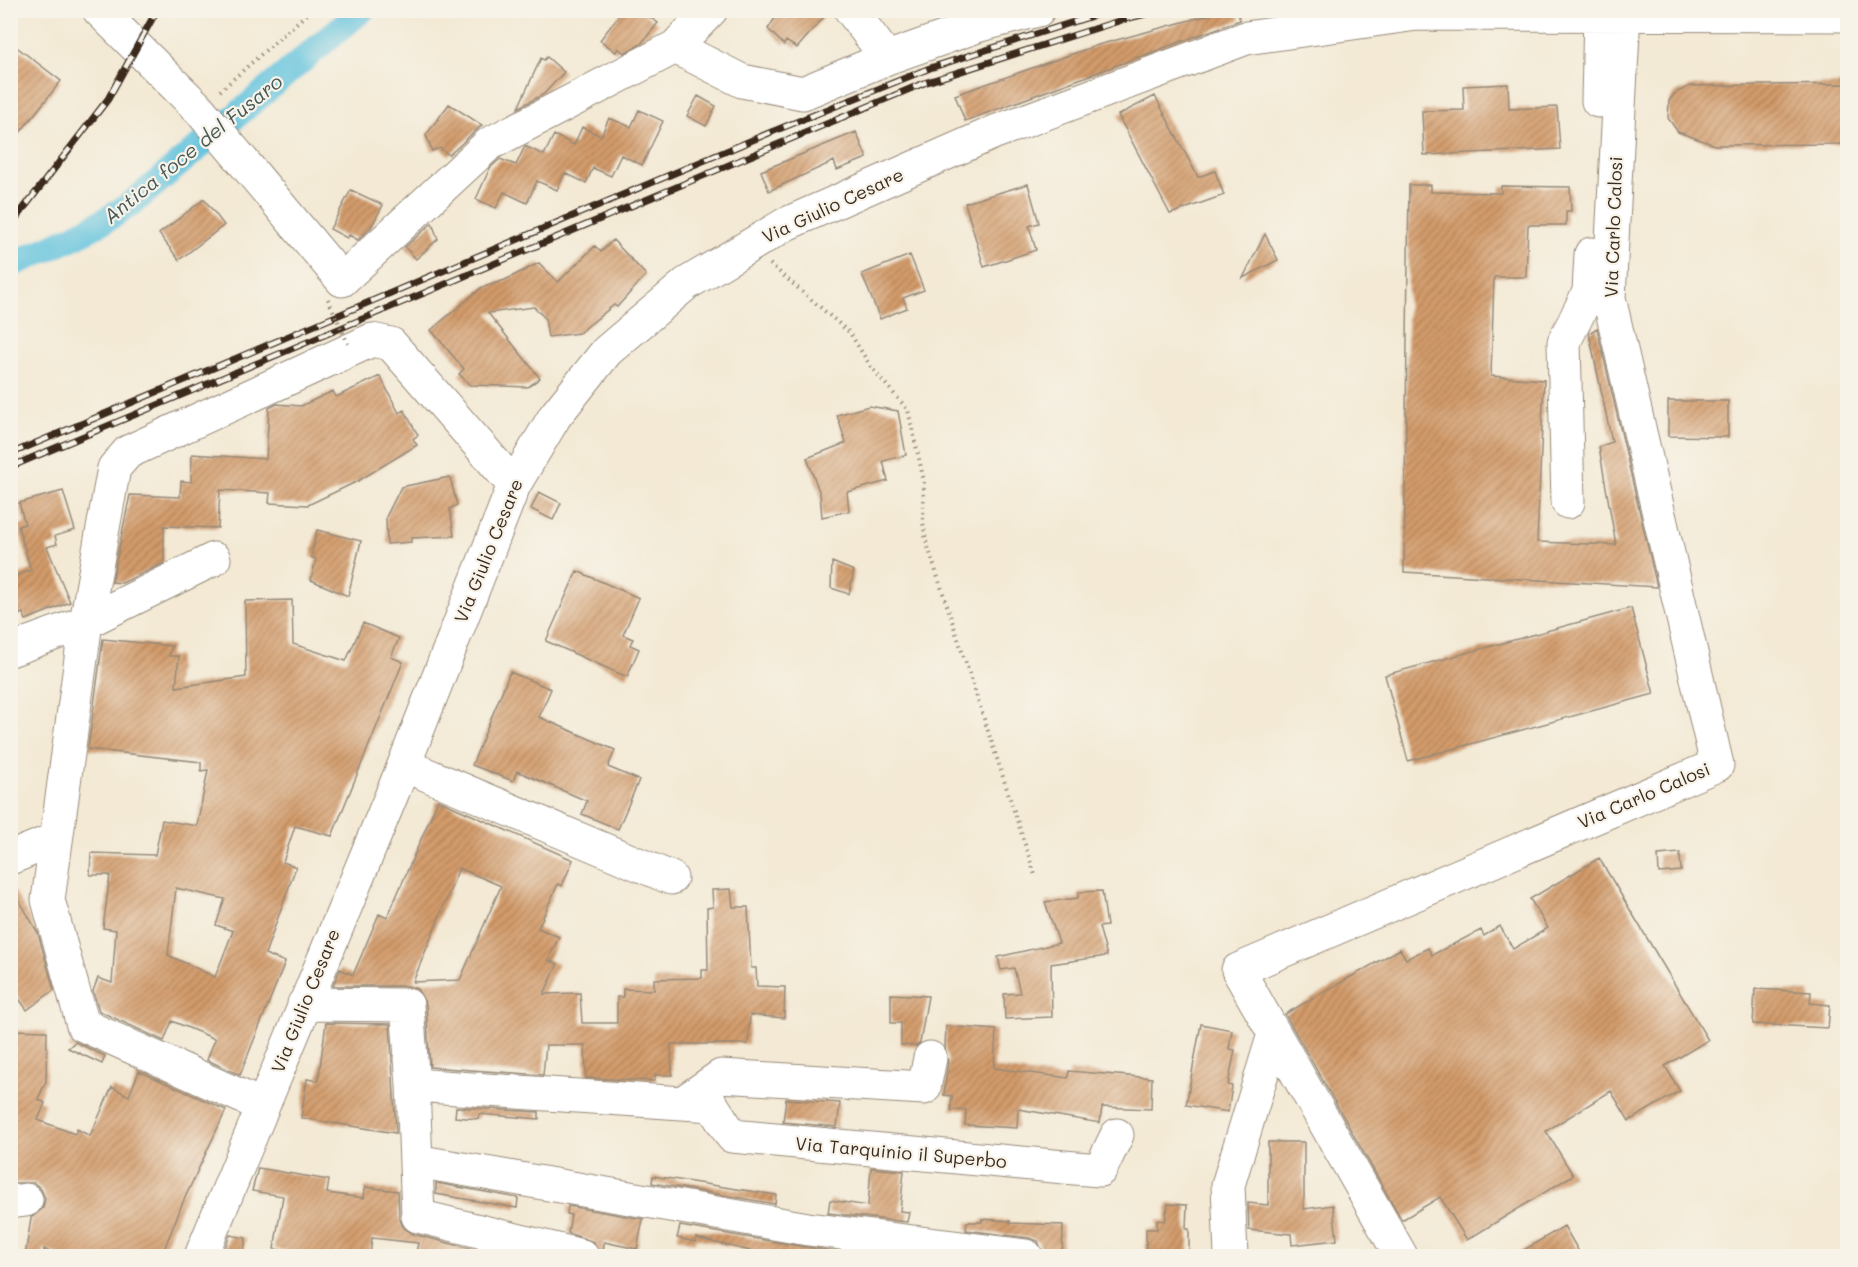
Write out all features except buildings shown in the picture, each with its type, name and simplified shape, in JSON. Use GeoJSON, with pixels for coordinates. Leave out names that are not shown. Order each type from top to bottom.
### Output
{"type":"FeatureCollection","features":[{"type":"Feature","properties":{"kind":"street"},"geometry":{"type":"LineString","coordinates":[[99,10],[211,124],[335,289],[489,144],[675,47],[711,10]]}},
{"type":"Feature","properties":{"kind":"street"},"geometry":{"type":"LineString","coordinates":[[851,10],[886,58]]}},
{"type":"Feature","properties":{"kind":"street"},"geometry":{"type":"LineString","coordinates":[[675,47],[742,81],[803,93],[886,58],[980,25],[1038,10]]}},
{"type":"Feature","properties":{"kind":"street"},"geometry":{"type":"LineString","coordinates":[[1569,502],[1564,342],[1589,292],[1596,182],[1612,13]]}},
{"type":"Feature","properties":{"kind":"street","name":"Via Carlo Calosi"},"geometry":{"type":"LineString","coordinates":[[1401,1257],[1238,970],[1718,765],[1609,298],[1612,13]]}},
{"type":"Feature","properties":{"kind":"street","name":"Via Giulio Cesare"},"geometry":{"type":"LineString","coordinates":[[201,1257],[404,765],[514,485],[555,416],[607,351],[686,284],[786,224],[995,132],[1246,38],[1417,14],[1848,15]]}},
{"type":"Feature","properties":{"kind":"street"},"geometry":{"type":"LineString","coordinates":[[263,1106],[83,1024],[48,900],[86,622],[114,468],[128,452],[360,342],[391,344],[514,485]]}},
{"type":"Feature","properties":{"kind":"street"},"geometry":{"type":"LineString","coordinates":[[10,650],[86,622],[214,559]]}},
{"type":"Feature","properties":{"kind":"street"},"geometry":{"type":"LineString","coordinates":[[404,765],[671,878]]}},
{"type":"Feature","properties":{"kind":"street"},"geometry":{"type":"LineString","coordinates":[[10,858],[56,839]]}},
{"type":"Feature","properties":{"kind":"street"},"geometry":{"type":"LineString","coordinates":[[304,1004],[407,1005],[413,1085],[418,1216],[582,1257]]}},
{"type":"Feature","properties":{"kind":"street"},"geometry":{"type":"LineString","coordinates":[[1231,1257],[1228,1185],[1274,1034]]}},
{"type":"Feature","properties":{"kind":"street"},"geometry":{"type":"LineString","coordinates":[[682,1103],[721,1076],[924,1088],[930,1058]]}},
{"type":"Feature","properties":{"kind":"street","name":"Via Tarquinio il Superbo"},"geometry":{"type":"LineString","coordinates":[[413,1085],[712,1105],[732,1136],[1100,1170],[1117,1135]]}},
{"type":"Feature","properties":{"kind":"street"},"geometry":{"type":"LineString","coordinates":[[416,1161],[808,1229],[1026,1257]]}},
{"type":"Feature","properties":{"kind":"path"},"geometry":{"type":"LineString","coordinates":[[211,124],[311,10]]}},
{"type":"Feature","properties":{"kind":"path"},"geometry":{"type":"LineString","coordinates":[[748,247],[812,297],[850,333],[871,367],[908,410],[924,481],[923,522],[926,541],[1035,875]]}},
{"type":"Feature","properties":{"kind":"path"},"geometry":{"type":"LineString","coordinates":[[335,289],[360,342]]}},
{"type":"Feature","properties":{"kind":"waterway","name":"Antica foce del Fusaro"},"geometry":{"type":"LineString","coordinates":[[10,265],[87,230],[131,204],[362,10]]}},
{"type":"Feature","properties":{"kind":"railway"},"geometry":{"type":"LineString","coordinates":[[10,226],[108,99],[157,10]]}},
{"type":"Feature","properties":{"kind":"railway"},"geometry":{"type":"LineString","coordinates":[[10,454],[769,133],[930,68],[1111,10]]}},
{"type":"Feature","properties":{"kind":"railway"},"geometry":{"type":"LineString","coordinates":[[10,467],[924,83],[1125,19],[1162,10]]}}]}
